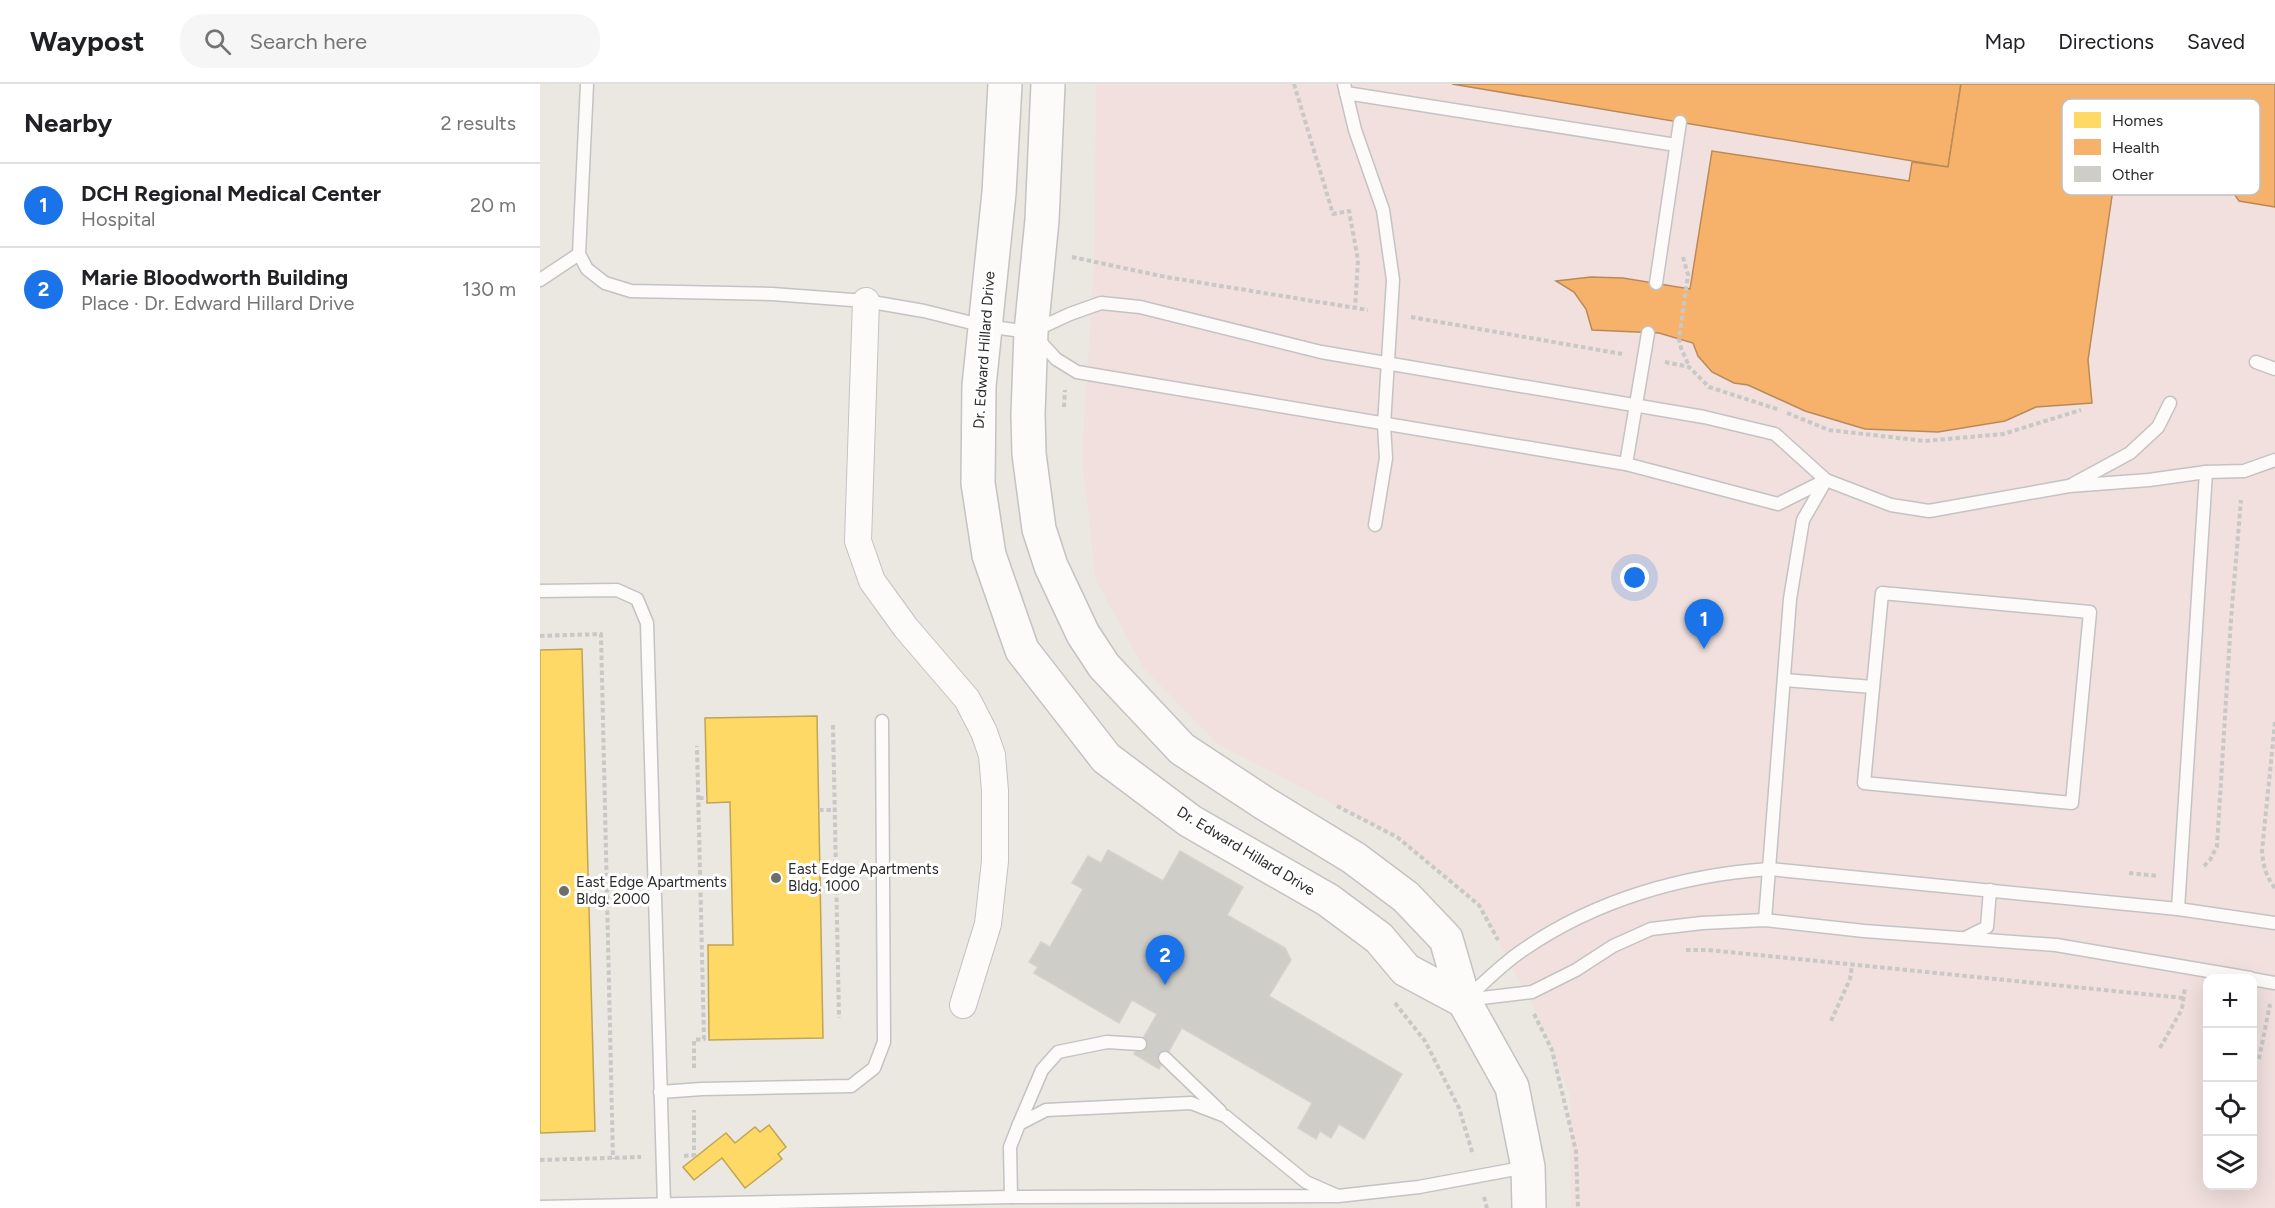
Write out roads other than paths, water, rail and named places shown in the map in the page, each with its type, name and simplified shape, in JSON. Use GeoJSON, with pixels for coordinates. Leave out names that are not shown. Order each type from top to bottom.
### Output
{"type":"FeatureCollection","features":[{"type":"Feature","properties":{"kind":"street","name":"Dr. Edward Hillard Drive"},"geometry":{"type":"LineString","coordinates":[[1005,84],[999,193],[979,386],[978,483],[989,555],[1023,650],[1106,758],[1190,821],[1329,900],[1379,938],[1406,970],[1464,1000]]}},
{"type":"Feature","properties":{"kind":"street"},"geometry":{"type":"LineString","coordinates":[[1048,84],[1042,220],[1031,332],[1029,454],[1039,529],[1051,566],[1083,634],[1104,666],[1182,749],[1264,804],[1354,858],[1406,897],[1446,939],[1464,1000],[1512,1087],[1528,1167],[1528,1208]]}},
{"type":"Feature","properties":{"kind":"street"},"geometry":{"type":"LineString","coordinates":[[866,301],[858,541],[872,581],[906,628],[967,699],[984,732],[992,755],[995,791],[995,861],[988,924],[963,1005]]}},
{"type":"Feature","properties":{"kind":"lane"},"geometry":{"type":"LineString","coordinates":[[587,84],[579,254],[588,269],[605,283],[631,291],[772,294],[866,301],[924,311],[984,326],[1031,332],[1101,303],[1140,307],[1322,352],[1704,417],[1775,434],[1826,480],[1891,505],[1929,511],[2069,486],[2149,480],[2206,472],[2244,471],[2275,460]]}},
{"type":"Feature","properties":{"kind":"lane"},"geometry":{"type":"LineString","coordinates":[[1375,525],[1386,458],[1384,425],[1393,280],[1383,210],[1355,130],[1345,89],[1676,145]]}},
{"type":"Feature","properties":{"kind":"lane"},"geometry":{"type":"LineString","coordinates":[[1656,283],[1680,122]]}},
{"type":"Feature","properties":{"kind":"lane"},"geometry":{"type":"LineString","coordinates":[[540,280],[579,254]]}},
{"type":"Feature","properties":{"kind":"lane"},"geometry":{"type":"LineString","coordinates":[[1031,332],[1056,359],[1077,372],[1626,464],[1778,504],[1826,480]]}},
{"type":"Feature","properties":{"kind":"lane"},"geometry":{"type":"LineString","coordinates":[[1626,464],[1648,333]]}},
{"type":"Feature","properties":{"kind":"lane"},"geometry":{"type":"LineString","coordinates":[[2256,362],[2275,369]]}},
{"type":"Feature","properties":{"kind":"lane"},"geometry":{"type":"LineString","coordinates":[[2069,486],[2130,453],[2158,427],[2170,403]]}},
{"type":"Feature","properties":{"kind":"lane"},"geometry":{"type":"LineString","coordinates":[[2178,909],[2206,472]]}},
{"type":"Feature","properties":{"kind":"lane"},"geometry":{"type":"LineString","coordinates":[[1765,920],[1790,599],[1803,520],[1826,480]]}},
{"type":"Feature","properties":{"kind":"lane"},"geometry":{"type":"LineString","coordinates":[[540,591],[617,590],[637,599],[647,623],[664,1204]]}},
{"type":"Feature","properties":{"kind":"lane"},"geometry":{"type":"LineString","coordinates":[[1882,593],[2090,612],[2072,803],[1864,783],[1873,687],[1882,593]]}},
{"type":"Feature","properties":{"kind":"lane"},"geometry":{"type":"LineString","coordinates":[[1784,680],[1873,687]]}},
{"type":"Feature","properties":{"kind":"lane"},"geometry":{"type":"LineString","coordinates":[[660,1092],[851,1086],[874,1068],[884,1042],[882,721]]}},
{"type":"Feature","properties":{"kind":"lane"},"geometry":{"type":"LineString","coordinates":[[1464,1000],[1522,950],[1553,931],[1619,899],[1730,872],[1769,869],[2178,909],[2275,923]]}},
{"type":"Feature","properties":{"kind":"lane"},"geometry":{"type":"LineString","coordinates":[[1964,939],[1987,927],[1990,890]]}},
{"type":"Feature","properties":{"kind":"lane"},"geometry":{"type":"LineString","coordinates":[[1464,1000],[1532,992],[1568,974],[1612,946],[1652,928],[1765,920],[1864,931],[2056,945],[2222,974]]}},
{"type":"Feature","properties":{"kind":"lane"},"geometry":{"type":"LineString","coordinates":[[2257,980],[2275,982]]}},
{"type":"Feature","properties":{"kind":"lane"},"geometry":{"type":"LineString","coordinates":[[1011,1197],[1010,1147],[1042,1070],[1058,1052],[1107,1042],[1140,1044]]}},
{"type":"Feature","properties":{"kind":"lane"},"geometry":{"type":"LineString","coordinates":[[1165,1058],[1225,1116],[1306,1182],[1338,1196]]}},
{"type":"Feature","properties":{"kind":"lane"},"geometry":{"type":"LineString","coordinates":[[1019,1125],[1046,1110],[1191,1103],[1225,1116]]}},
{"type":"Feature","properties":{"kind":"lane"},"geometry":{"type":"LineString","coordinates":[[540,1207],[1011,1197],[1338,1196],[1419,1187],[1528,1167]]}},
{"type":"Feature","properties":{"kind":"place","name":"DCH Regional Medical Center"},"geometry":{"type":"Point","coordinates":[1704,649]}},
{"type":"Feature","properties":{"kind":"place","name":"East Edge Apartments Bldg. 1000"},"geometry":{"type":"Point","coordinates":[776,878]}},
{"type":"Feature","properties":{"kind":"place","name":"East Edge Apartments Bldg. 2000"},"geometry":{"type":"Point","coordinates":[564,891]}},
{"type":"Feature","properties":{"kind":"place","name":"Marie Bloodworth Building"},"geometry":{"type":"Point","coordinates":[1165,985]}}]}
